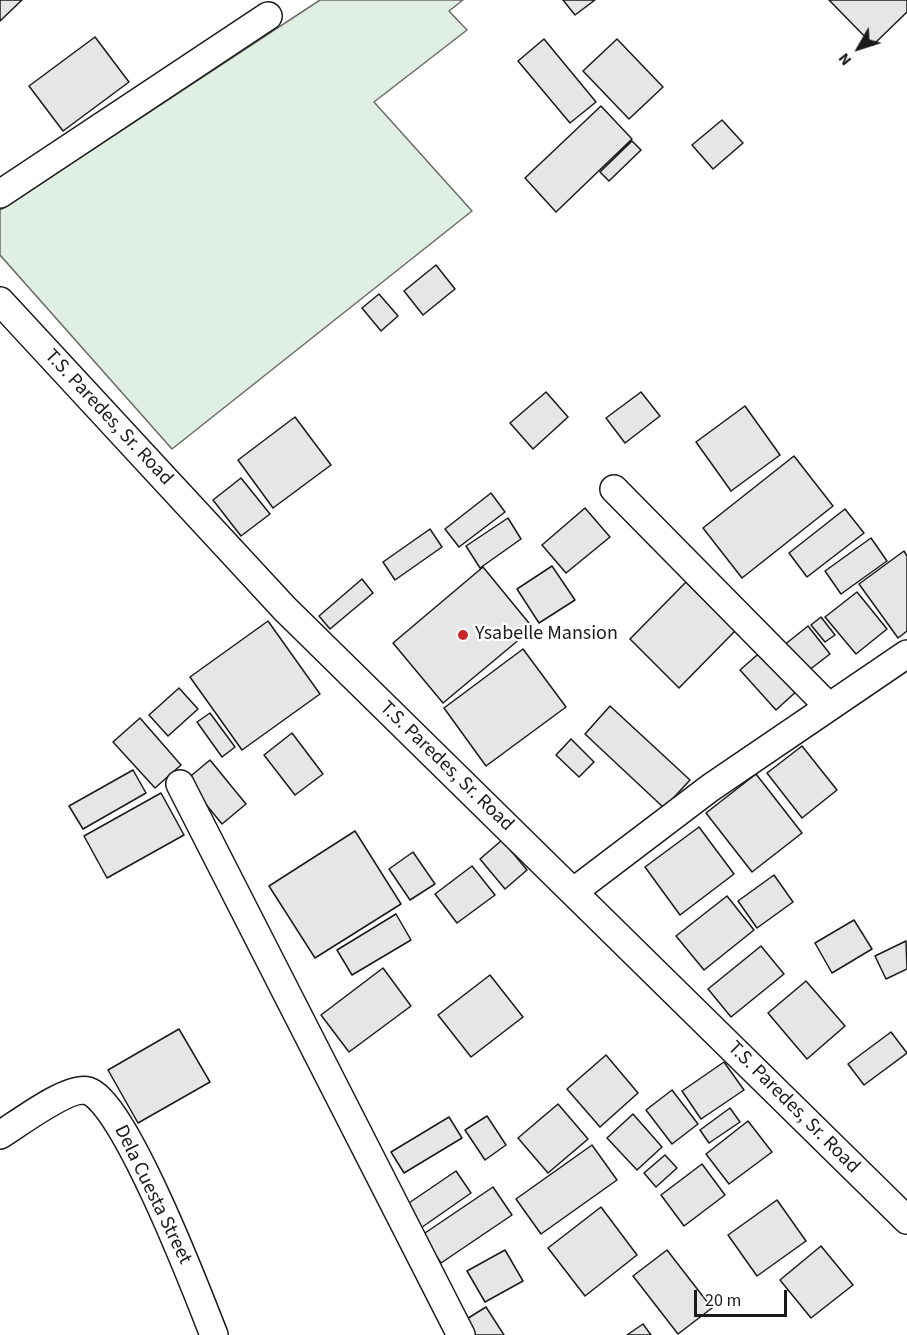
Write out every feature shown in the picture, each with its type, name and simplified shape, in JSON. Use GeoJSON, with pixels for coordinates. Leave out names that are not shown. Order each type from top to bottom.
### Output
{"type":"FeatureCollection","features":[{"type":"Feature","properties":{"kind":"street"},"geometry":{"type":"LineString","coordinates":[[0,194],[268,16]]}},
{"type":"Feature","properties":{"kind":"street","name":"T.S. Paredes, Sr. Road"},"geometry":{"type":"LineString","coordinates":[[0,301],[285,609],[907,1220]]}},
{"type":"Feature","properties":{"kind":"street"},"geometry":{"type":"LineString","coordinates":[[614,489],[829,707]]}},
{"type":"Feature","properties":{"kind":"street"},"geometry":{"type":"LineString","coordinates":[[573,892],[710,788],[907,654]]}},
{"type":"Feature","properties":{"kind":"street"},"geometry":{"type":"LineString","coordinates":[[180,784],[461,1335]]}},
{"type":"Feature","properties":{"kind":"street","name":"Dela Cuesta Street"},"geometry":{"type":"LineString","coordinates":[[0,1135],[58,1098],[74,1091],[88,1091],[100,1098],[112,1112],[148,1179],[187,1264],[214,1335]]}},
{"type":"Feature","properties":{"kind":"green space"},"geometry":{"type":"Polygon","coordinates":[[[320,0],[463,0],[449,11],[467,30],[374,102],[472,211],[172,449],[0,255],[0,210],[320,0]]]}},
{"type":"Feature","properties":{"kind":"building"},"geometry":{"type":"Polygon","coordinates":[[[0,0],[22,0],[0,21],[0,0]]]}},
{"type":"Feature","properties":{"kind":"building"},"geometry":{"type":"Polygon","coordinates":[[[563,0],[595,0],[575,15],[563,0]]]}},
{"type":"Feature","properties":{"kind":"building"},"geometry":{"type":"Polygon","coordinates":[[[829,0],[907,0],[907,12],[873,45],[829,0]]]}},
{"type":"Feature","properties":{"kind":"building"},"geometry":{"type":"Polygon","coordinates":[[[95,37],[129,82],[63,131],[29,86],[95,37]]]}},
{"type":"Feature","properties":{"kind":"building"},"geometry":{"type":"Polygon","coordinates":[[[544,39],[596,102],[570,123],[518,61],[544,39]]]}},
{"type":"Feature","properties":{"kind":"building"},"geometry":{"type":"Polygon","coordinates":[[[617,39],[663,87],[629,119],[583,71],[617,39]]]}},
{"type":"Feature","properties":{"kind":"building"},"geometry":{"type":"Polygon","coordinates":[[[601,106],[632,139],[556,212],[525,178],[601,106]]]}},
{"type":"Feature","properties":{"kind":"building"},"geometry":{"type":"Polygon","coordinates":[[[722,120],[743,143],[713,169],[692,145],[722,120]]]}},
{"type":"Feature","properties":{"kind":"building"},"geometry":{"type":"Polygon","coordinates":[[[632,141],[641,150],[609,181],[600,172],[632,141]]]}},
{"type":"Feature","properties":{"kind":"building"},"geometry":{"type":"Polygon","coordinates":[[[436,265],[455,289],[423,315],[404,291],[436,265]]]}},
{"type":"Feature","properties":{"kind":"building"},"geometry":{"type":"Polygon","coordinates":[[[379,294],[398,316],[381,331],[362,308],[379,294]]]}},
{"type":"Feature","properties":{"kind":"building"},"geometry":{"type":"Polygon","coordinates":[[[546,392],[568,417],[533,449],[510,423],[546,392]]]}},
{"type":"Feature","properties":{"kind":"building"},"geometry":{"type":"Polygon","coordinates":[[[641,392],[660,416],[625,443],[606,418],[641,392]]]}},
{"type":"Feature","properties":{"kind":"building"},"geometry":{"type":"Polygon","coordinates":[[[745,406],[780,455],[731,491],[696,442],[745,406]]]}},
{"type":"Feature","properties":{"kind":"building"},"geometry":{"type":"Polygon","coordinates":[[[295,417],[331,465],[273,508],[238,460],[295,417]]]}},
{"type":"Feature","properties":{"kind":"building"},"geometry":{"type":"Polygon","coordinates":[[[794,456],[833,506],[742,578],[703,528],[794,456]]]}},
{"type":"Feature","properties":{"kind":"building"},"geometry":{"type":"Polygon","coordinates":[[[241,478],[270,514],[241,536],[213,500],[241,478]]]}},
{"type":"Feature","properties":{"kind":"building"},"geometry":{"type":"Polygon","coordinates":[[[491,493],[505,512],[459,547],[445,529],[491,493]]]}},
{"type":"Feature","properties":{"kind":"building"},"geometry":{"type":"Polygon","coordinates":[[[585,508],[610,537],[566,573],[542,545],[585,508]]]}},
{"type":"Feature","properties":{"kind":"building"},"geometry":{"type":"Polygon","coordinates":[[[845,509],[864,533],[807,577],[789,553],[845,509]]]}},
{"type":"Feature","properties":{"kind":"building"},"geometry":{"type":"Polygon","coordinates":[[[508,518],[521,539],[480,568],[466,546],[508,518]]]}},
{"type":"Feature","properties":{"kind":"building"},"geometry":{"type":"Polygon","coordinates":[[[430,529],[442,547],[395,580],[383,562],[430,529]]]}},
{"type":"Feature","properties":{"kind":"building"},"geometry":{"type":"Polygon","coordinates":[[[871,538],[887,561],[841,594],[825,571],[871,538]]]}},
{"type":"Feature","properties":{"kind":"building"},"geometry":{"type":"Polygon","coordinates":[[[904,551],[907,556],[907,631],[898,638],[859,584],[904,551]]]}},
{"type":"Feature","properties":{"kind":"building"},"geometry":{"type":"Polygon","coordinates":[[[552,566],[575,600],[539,623],[517,589],[552,566]]]}},
{"type":"Feature","properties":{"kind":"building","name":"Ysabelle Mansion"},"geometry":{"type":"Polygon","coordinates":[[[483,567],[533,628],[443,703],[393,643],[483,567]]]}},
{"type":"Feature","properties":{"kind":"building"},"geometry":{"type":"Polygon","coordinates":[[[362,579],[373,593],[330,629],[319,616],[362,579]]]}},
{"type":"Feature","properties":{"kind":"building"},"geometry":{"type":"Polygon","coordinates":[[[686,582],[735,631],[679,688],[630,639],[686,582]]]}},
{"type":"Feature","properties":{"kind":"building"},"geometry":{"type":"Polygon","coordinates":[[[857,592],[887,629],[856,654],[825,617],[857,592]]]}},
{"type":"Feature","properties":{"kind":"building"},"geometry":{"type":"Polygon","coordinates":[[[821,617],[835,635],[825,642],[811,625],[821,617]]]}},
{"type":"Feature","properties":{"kind":"building"},"geometry":{"type":"Polygon","coordinates":[[[268,621],[320,694],[242,750],[190,677],[268,621]]]}},
{"type":"Feature","properties":{"kind":"building"},"geometry":{"type":"Polygon","coordinates":[[[808,626],[830,654],[804,674],[783,646],[808,626]]]}},
{"type":"Feature","properties":{"kind":"building"},"geometry":{"type":"Polygon","coordinates":[[[523,649],[566,707],[486,766],[444,708],[523,649]]]}},
{"type":"Feature","properties":{"kind":"building"},"geometry":{"type":"Polygon","coordinates":[[[764,649],[799,689],[776,710],[740,670],[764,649]]]}},
{"type":"Feature","properties":{"kind":"building"},"geometry":{"type":"Polygon","coordinates":[[[179,688],[198,709],[168,736],[149,715],[179,688]]]}},
{"type":"Feature","properties":{"kind":"building"},"geometry":{"type":"Polygon","coordinates":[[[610,706],[690,780],[664,808],[585,734],[610,706]]]}},
{"type":"Feature","properties":{"kind":"building"},"geometry":{"type":"Polygon","coordinates":[[[210,713],[235,747],[222,757],[197,722],[210,713]]]}},
{"type":"Feature","properties":{"kind":"building"},"geometry":{"type":"Polygon","coordinates":[[[140,718],[181,765],[155,788],[113,742],[140,718]]]}},
{"type":"Feature","properties":{"kind":"building"},"geometry":{"type":"Polygon","coordinates":[[[292,733],[323,774],[295,795],[264,755],[292,733]]]}},
{"type":"Feature","properties":{"kind":"building"},"geometry":{"type":"Polygon","coordinates":[[[571,739],[594,762],[579,777],[556,755],[571,739]]]}},
{"type":"Feature","properties":{"kind":"building"},"geometry":{"type":"Polygon","coordinates":[[[802,746],[837,790],[802,818],[767,773],[802,746]]]}},
{"type":"Feature","properties":{"kind":"building"},"geometry":{"type":"Polygon","coordinates":[[[210,760],[246,804],[222,824],[186,780],[210,760]]]}},
{"type":"Feature","properties":{"kind":"building"},"geometry":{"type":"Polygon","coordinates":[[[133,770],[146,793],[83,829],[69,806],[133,770]]]}},
{"type":"Feature","properties":{"kind":"building"},"geometry":{"type":"Polygon","coordinates":[[[756,774],[802,833],[752,872],[706,813],[756,774]]]}},
{"type":"Feature","properties":{"kind":"building"},"geometry":{"type":"Polygon","coordinates":[[[161,793],[184,835],[107,878],[84,836],[161,793]]]}},
{"type":"Feature","properties":{"kind":"building"},"geometry":{"type":"Polygon","coordinates":[[[699,827],[734,874],[680,915],[645,867],[699,827]]]}},
{"type":"Feature","properties":{"kind":"building"},"geometry":{"type":"Polygon","coordinates":[[[355,831],[401,904],[315,958],[269,886],[355,831]]]}},
{"type":"Feature","properties":{"kind":"building"},"geometry":{"type":"Polygon","coordinates":[[[502,840],[527,870],[505,889],[480,859],[502,840]]]}},
{"type":"Feature","properties":{"kind":"building"},"geometry":{"type":"Polygon","coordinates":[[[413,852],[435,884],[410,900],[389,869],[413,852]]]}},
{"type":"Feature","properties":{"kind":"building"},"geometry":{"type":"Polygon","coordinates":[[[472,866],[495,895],[457,923],[435,894],[472,866]]]}},
{"type":"Feature","properties":{"kind":"building"},"geometry":{"type":"Polygon","coordinates":[[[774,875],[793,902],[757,928],[738,901],[774,875]]]}},
{"type":"Feature","properties":{"kind":"building"},"geometry":{"type":"Polygon","coordinates":[[[727,896],[754,930],[704,970],[676,936],[727,896]]]}},
{"type":"Feature","properties":{"kind":"building"},"geometry":{"type":"Polygon","coordinates":[[[396,914],[411,940],[352,975],[337,950],[396,914]]]}},
{"type":"Feature","properties":{"kind":"building"},"geometry":{"type":"Polygon","coordinates":[[[854,920],[872,949],[832,973],[815,943],[854,920]]]}},
{"type":"Feature","properties":{"kind":"building"},"geometry":{"type":"Polygon","coordinates":[[[906,941],[907,969],[886,979],[875,956],[906,941]]]}},
{"type":"Feature","properties":{"kind":"building"},"geometry":{"type":"Polygon","coordinates":[[[761,946],[784,974],[731,1017],[708,989],[761,946]]]}},
{"type":"Feature","properties":{"kind":"building"},"geometry":{"type":"Polygon","coordinates":[[[383,968],[411,1006],[349,1052],[321,1015],[383,968]]]}},
{"type":"Feature","properties":{"kind":"building"},"geometry":{"type":"Polygon","coordinates":[[[490,975],[523,1017],[471,1057],[438,1015],[490,975]]]}},
{"type":"Feature","properties":{"kind":"building"},"geometry":{"type":"Polygon","coordinates":[[[806,981],[845,1026],[807,1059],[768,1013],[806,981]]]}},
{"type":"Feature","properties":{"kind":"building"},"geometry":{"type":"Polygon","coordinates":[[[179,1029],[210,1082],[138,1123],[108,1070],[179,1029]]]}},
{"type":"Feature","properties":{"kind":"building"},"geometry":{"type":"Polygon","coordinates":[[[891,1032],[907,1053],[864,1085],[848,1064],[891,1032]]]}},
{"type":"Feature","properties":{"kind":"building"},"geometry":{"type":"Polygon","coordinates":[[[606,1055],[638,1093],[600,1127],[567,1089],[606,1055]]]}},
{"type":"Feature","properties":{"kind":"building"},"geometry":{"type":"Polygon","coordinates":[[[724,1062],[744,1090],[701,1119],[682,1091],[724,1062]]]}},
{"type":"Feature","properties":{"kind":"building"},"geometry":{"type":"Polygon","coordinates":[[[672,1090],[698,1124],[672,1144],[646,1110],[672,1090]]]}},
{"type":"Feature","properties":{"kind":"building"},"geometry":{"type":"Polygon","coordinates":[[[558,1104],[588,1139],[548,1173],[518,1138],[558,1104]]]}},
{"type":"Feature","properties":{"kind":"building"},"geometry":{"type":"Polygon","coordinates":[[[730,1108],[740,1122],[709,1143],[700,1130],[730,1108]]]}},
{"type":"Feature","properties":{"kind":"building"},"geometry":{"type":"Polygon","coordinates":[[[633,1114],[662,1147],[637,1170],[607,1138],[633,1114]]]}},
{"type":"Feature","properties":{"kind":"building"},"geometry":{"type":"Polygon","coordinates":[[[487,1116],[506,1145],[485,1160],[465,1130],[487,1116]]]}},
{"type":"Feature","properties":{"kind":"building"},"geometry":{"type":"Polygon","coordinates":[[[449,1117],[462,1138],[404,1173],[391,1152],[449,1117]]]}},
{"type":"Feature","properties":{"kind":"building"},"geometry":{"type":"Polygon","coordinates":[[[748,1121],[772,1152],[729,1184],[706,1154],[748,1121]]]}},
{"type":"Feature","properties":{"kind":"building"},"geometry":{"type":"Polygon","coordinates":[[[592,1145],[617,1180],[541,1234],[516,1199],[592,1145]]]}},
{"type":"Feature","properties":{"kind":"building"},"geometry":{"type":"Polygon","coordinates":[[[665,1155],[677,1168],[656,1187],[644,1173],[665,1155]]]}},
{"type":"Feature","properties":{"kind":"building"},"geometry":{"type":"Polygon","coordinates":[[[702,1164],[725,1195],[684,1226],[661,1195],[702,1164]]]}},
{"type":"Feature","properties":{"kind":"building"},"geometry":{"type":"Polygon","coordinates":[[[456,1171],[471,1193],[418,1230],[403,1207],[456,1171]]]}},
{"type":"Feature","properties":{"kind":"building"},"geometry":{"type":"Polygon","coordinates":[[[493,1187],[512,1215],[441,1263],[422,1235],[493,1187]]]}},
{"type":"Feature","properties":{"kind":"building"},"geometry":{"type":"Polygon","coordinates":[[[777,1200],[806,1241],[757,1276],[728,1235],[777,1200]]]}},
{"type":"Feature","properties":{"kind":"building"},"geometry":{"type":"Polygon","coordinates":[[[601,1207],[637,1255],[585,1296],[548,1248],[601,1207]]]}},
{"type":"Feature","properties":{"kind":"building"},"geometry":{"type":"Polygon","coordinates":[[[821,1246],[853,1285],[811,1318],[780,1280],[821,1246]]]}},
{"type":"Feature","properties":{"kind":"building"},"geometry":{"type":"Polygon","coordinates":[[[505,1250],[523,1281],[485,1302],[467,1271],[505,1250]]]}},
{"type":"Feature","properties":{"kind":"building"},"geometry":{"type":"Polygon","coordinates":[[[667,1250],[712,1308],[678,1334],[633,1276],[667,1250]]]}},
{"type":"Feature","properties":{"kind":"building"},"geometry":{"type":"Polygon","coordinates":[[[486,1307],[504,1335],[463,1335],[457,1325],[486,1307]]]}},
{"type":"Feature","properties":{"kind":"building"},"geometry":{"type":"Polygon","coordinates":[[[643,1324],[651,1335],[627,1335],[643,1324]]]}},
{"type":"Feature","properties":{"kind":"place","name":"Ysabelle Mansion"},"geometry":{"type":"Point","coordinates":[463,635]}}]}
